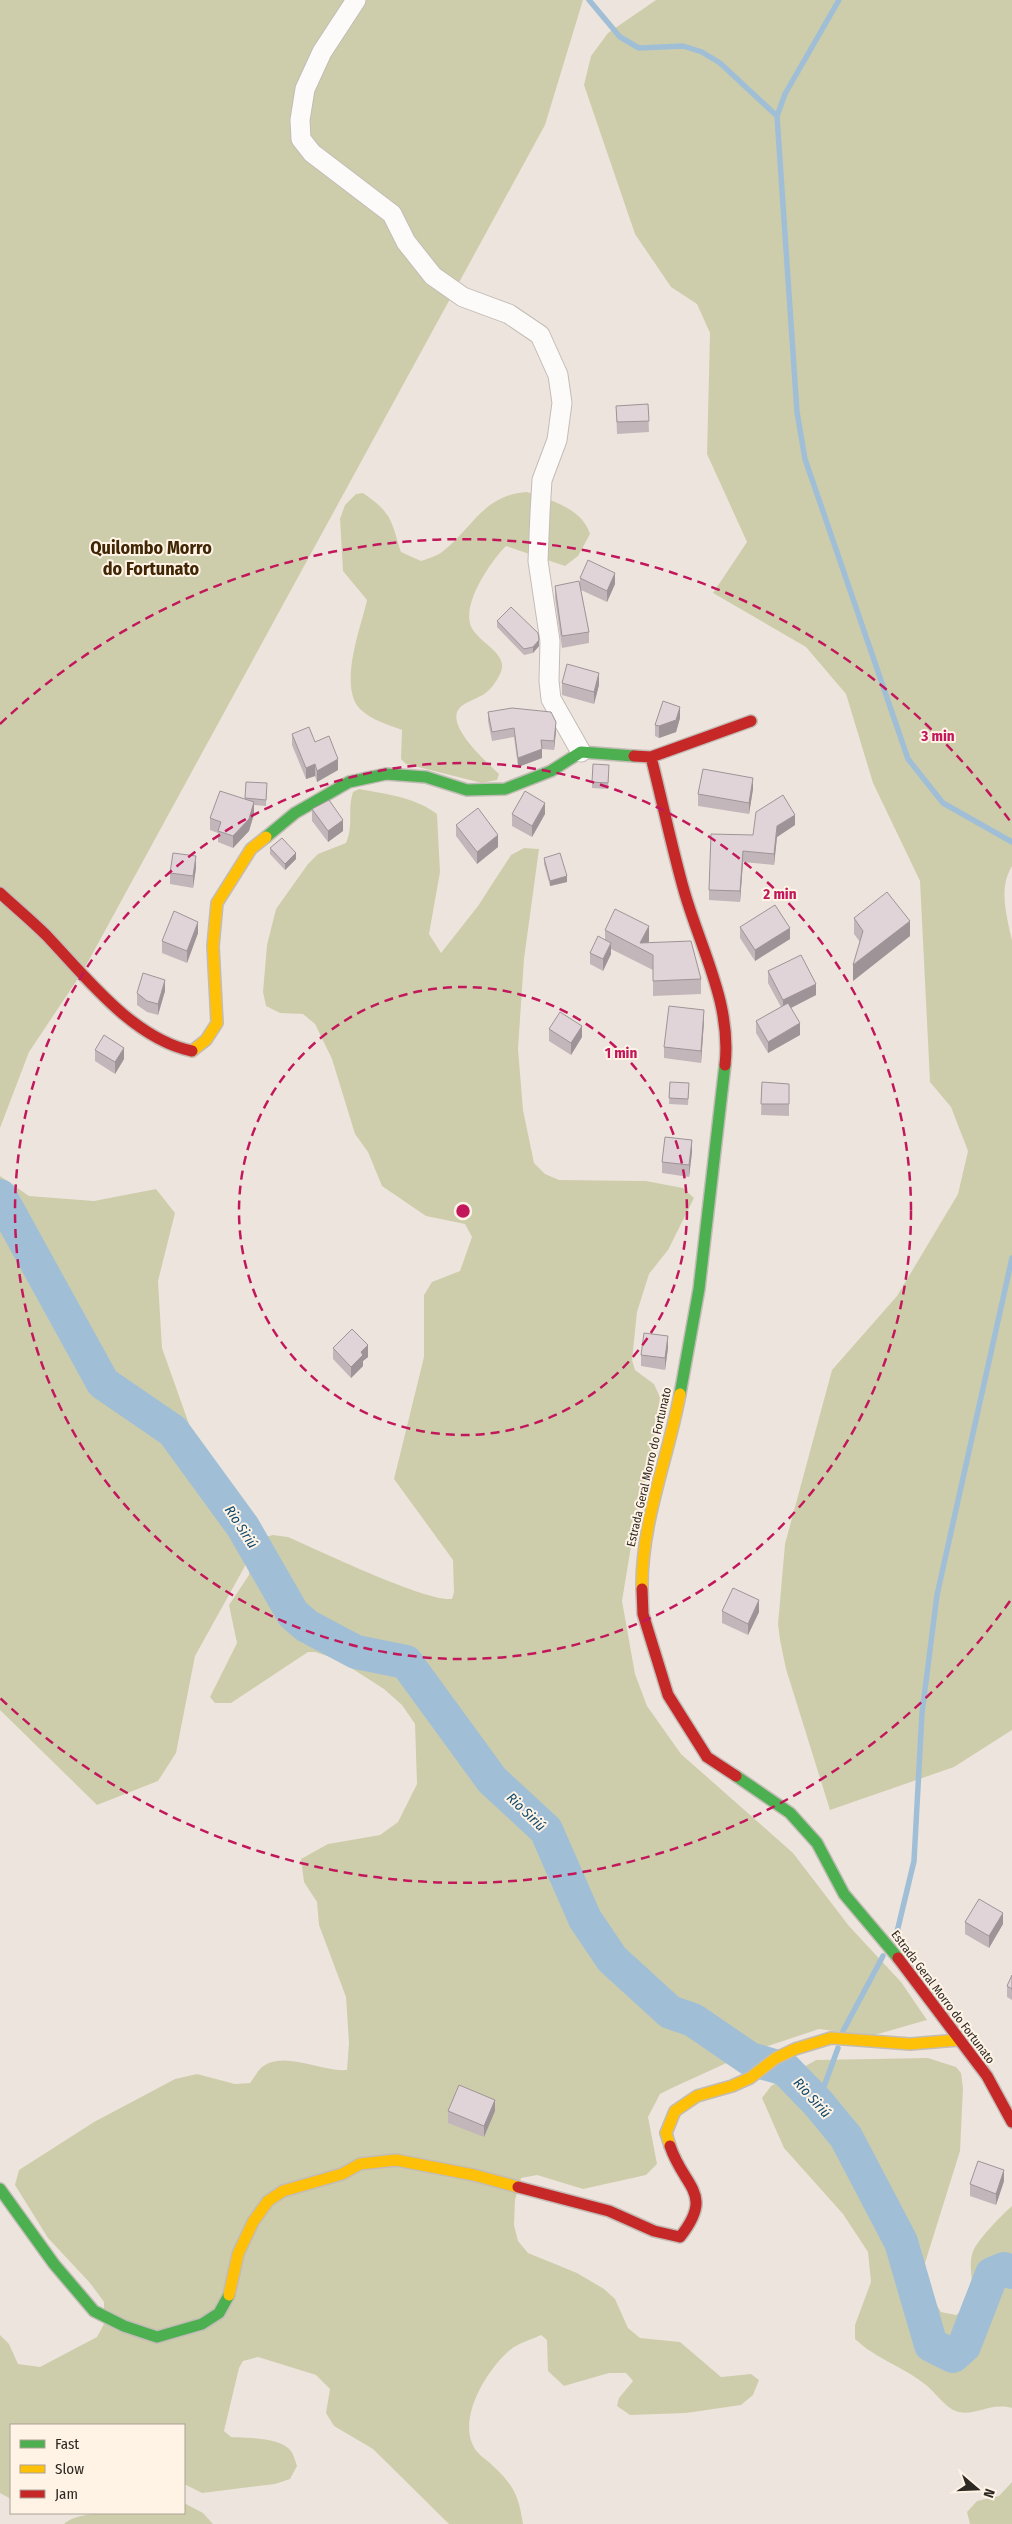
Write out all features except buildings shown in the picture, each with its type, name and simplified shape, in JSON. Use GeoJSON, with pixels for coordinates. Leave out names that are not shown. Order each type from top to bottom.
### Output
{"type":"FeatureCollection","features":[{"type":"Feature","properties":{"kind":"street"},"geometry":{"type":"LineString","coordinates":[[356,0],[322,52],[305,89],[300,120],[301,139],[312,153],[392,214],[406,242],[433,276],[463,297],[509,314],[540,335],[558,374],[562,403],[558,440],[542,480],[538,561],[550,641],[548,681],[551,699],[581,752]]}},
{"type":"Feature","properties":{"kind":"street"},"geometry":{"type":"LineString","coordinates":[[0,893],[29,918],[118,1010],[175,1047],[191,1051],[206,1040],[217,1023],[213,946],[217,903],[251,849],[295,813],[348,782],[386,774],[426,777],[467,790],[505,789],[551,771],[581,752],[651,757],[751,721]]}},
{"type":"Feature","properties":{"kind":"street","name":"Estrada Geral Morro do Fortunato"},"geometry":{"type":"LineString","coordinates":[[651,757],[683,889],[707,955],[724,1018],[726,1054],[699,1289],[674,1426],[648,1528],[642,1566],[643,1614],[668,1695],[707,1757],[790,1813],[817,1843],[844,1894],[906,1966],[958,2040],[987,2076],[1012,2122]]}},
{"type":"Feature","properties":{"kind":"street"},"geometry":{"type":"LineString","coordinates":[[0,2189],[54,2264],[94,2311],[124,2326],[157,2337],[202,2324],[218,2313],[226,2302],[233,2283],[238,2254],[254,2222],[268,2201],[283,2191],[342,2174],[360,2164],[396,2160],[474,2176],[609,2211],[654,2231],[680,2237],[694,2221],[699,2204],[687,2176],[675,2159],[666,2133],[676,2111],[697,2096],[732,2086],[758,2073],[776,2058],[795,2049],[831,2038],[910,2044],[958,2040]]}},
{"type":"Feature","properties":{"kind":"green space"},"geometry":{"type":"Polygon","coordinates":[[[0,0],[583,0],[545,125],[83,971],[29,1052],[0,1128],[0,0]]]}},
{"type":"Feature","properties":{"kind":"green space"},"geometry":{"type":"Polygon","coordinates":[[[656,0],[1012,0],[1012,866],[1005,884],[1005,903],[1012,941],[1012,1730],[954,1767],[830,1810],[786,1669],[780,1640],[778,1624],[785,1544],[832,1370],[897,1296],[958,1194],[968,1151],[951,1107],[930,1082],[920,881],[873,783],[846,694],[806,647],[713,593],[747,542],[707,454],[710,333],[697,304],[671,287],[635,234],[584,85],[591,56],[608,33],[656,0]]]}},
{"type":"Feature","properties":{"kind":"green space"},"geometry":{"type":"Polygon","coordinates":[[[527,492],[573,511],[586,525],[590,534],[578,556],[565,566],[506,546],[485,573],[473,598],[469,621],[476,634],[498,655],[502,668],[490,689],[483,695],[463,705],[457,712],[457,721],[468,741],[499,774],[497,780],[482,783],[406,764],[401,759],[402,730],[369,716],[360,709],[354,699],[351,686],[353,656],[367,600],[343,571],[340,519],[345,505],[356,494],[363,493],[373,500],[389,518],[401,552],[421,561],[442,552],[489,506],[512,494],[527,492]]]}},
{"type":"Feature","properties":{"kind":"green space"},"geometry":{"type":"Polygon","coordinates":[[[359,789],[410,800],[437,814],[440,872],[429,934],[441,953],[478,906],[511,855],[524,848],[539,849],[524,959],[518,1049],[523,1110],[534,1163],[545,1174],[559,1180],[646,1181],[683,1188],[694,1198],[668,1250],[649,1274],[637,1312],[632,1360],[635,1370],[654,1384],[660,1397],[655,1445],[636,1516],[622,1601],[635,1674],[647,1706],[681,1754],[793,1853],[849,1926],[901,1982],[927,2020],[871,2036],[819,2029],[753,2051],[660,2094],[648,2117],[657,2164],[646,2175],[583,2189],[537,2175],[521,2178],[515,2200],[514,2225],[518,2241],[528,2253],[577,2273],[604,2289],[615,2299],[628,2328],[640,2338],[680,2342],[721,2377],[751,2374],[759,2380],[753,2395],[741,2405],[686,2413],[630,2415],[617,2406],[619,2398],[633,2381],[626,2373],[609,2373],[564,2386],[548,2371],[547,2340],[541,2335],[521,2343],[513,2348],[492,2369],[477,2396],[469,2424],[470,2437],[475,2449],[505,2478],[514,2491],[523,2524],[449,2524],[373,2449],[334,2426],[326,2413],[330,2389],[316,2375],[258,2357],[243,2361],[239,2368],[224,2431],[231,2437],[263,2439],[286,2446],[292,2453],[297,2466],[290,2479],[275,2484],[202,2493],[185,2484],[185,2424],[10,2424],[10,2498],[0,2493],[0,2335],[9,2344],[18,2364],[40,2367],[97,2337],[104,2324],[104,2302],[90,2283],[48,2238],[15,2185],[19,2170],[94,2122],[175,2079],[197,2074],[235,2084],[250,2083],[263,2066],[284,2061],[347,2070],[349,2043],[346,1997],[319,1925],[317,1902],[304,1882],[301,1859],[328,1844],[380,1835],[398,1822],[417,1784],[415,1724],[402,1705],[384,1689],[337,1659],[315,1652],[308,1652],[231,1703],[215,1703],[210,1697],[237,1643],[229,1605],[249,1575],[250,1560],[258,1539],[273,1535],[288,1537],[372,1574],[420,1592],[439,1598],[452,1599],[454,1592],[453,1560],[394,1479],[424,1357],[424,1295],[432,1282],[460,1271],[472,1237],[465,1224],[426,1216],[382,1186],[368,1152],[355,1134],[332,1059],[315,1024],[303,1014],[280,1013],[266,1006],[263,992],[267,945],[276,909],[308,864],[318,854],[346,843],[350,830],[350,805],[353,792],[359,789]]]}},
{"type":"Feature","properties":{"kind":"green space"},"geometry":{"type":"Polygon","coordinates":[[[0,1176],[29,1196],[94,1201],[156,1189],[175,1213],[158,1281],[162,1348],[206,1472],[241,1532],[245,1566],[195,1656],[176,1753],[158,1781],[97,1805],[0,1710],[0,1176]]]}},
{"type":"Feature","properties":{"kind":"green space"},"geometry":{"type":"Polygon","coordinates":[[[928,2058],[956,2067],[961,2073],[963,2088],[960,2151],[925,2263],[929,2293],[941,2312],[956,2315],[965,2307],[972,2291],[971,2265],[975,2247],[987,2231],[1012,2206],[1012,2408],[997,2407],[965,2413],[955,2411],[946,2405],[930,2388],[909,2373],[872,2352],[855,2339],[855,2325],[871,2282],[868,2252],[843,2214],[784,2148],[762,2098],[771,2086],[816,2060],[928,2058]]]}},
{"type":"Feature","properties":{"kind":"green space"},"geometry":{"type":"Polygon","coordinates":[[[1012,2482],[1012,2524],[970,2524],[967,2512],[977,2501],[999,2496],[1012,2482]]]}},
{"type":"Feature","properties":{"kind":"green space"},"geometry":{"type":"Polygon","coordinates":[[[185,2504],[203,2513],[213,2524],[64,2524],[72,2519],[86,2515],[185,2514],[185,2504]]]}},
{"type":"Feature","properties":{"kind":"waterway"},"geometry":{"type":"LineString","coordinates":[[589,0],[620,37],[639,48],[683,46],[702,52],[720,63],[777,116]]}},
{"type":"Feature","properties":{"kind":"waterway"},"geometry":{"type":"LineString","coordinates":[[839,0],[785,94],[777,116],[797,412],[805,459],[908,759],[943,803],[1012,842]]}},
{"type":"Feature","properties":{"kind":"waterway","name":"Rio Siriú"},"geometry":{"type":"LineString","coordinates":[[0,1196],[103,1383],[173,1431],[243,1527],[293,1614],[307,1626],[356,1652],[406,1662],[492,1780],[546,1830],[585,1919],[612,1959],[670,2012],[693,2020],[750,2059],[785,2069],[818,2103],[846,2137],[901,2242],[931,2345],[953,2356],[964,2346],[992,2274],[1004,2269],[1012,2272]]}},
{"type":"Feature","properties":{"kind":"waterway"},"geometry":{"type":"LineString","coordinates":[[897,1932],[914,1861],[922,1713],[937,1595],[1012,1258]]}},
{"type":"Feature","properties":{"kind":"waterway"},"geometry":{"type":"LineString","coordinates":[[843,2031],[883,1956]]}},
{"type":"Feature","properties":{"kind":"waterway"},"geometry":{"type":"LineString","coordinates":[[818,2103],[838,2048]]}},
{"type":"Feature","properties":{"kind":"traffic: fast"},"geometry":{"type":"LineString","coordinates":[[266,837],[295,813],[349,782],[386,774],[426,777],[467,790],[505,789],[551,771],[581,752],[634,756]]}},
{"type":"Feature","properties":{"kind":"traffic: fast"},"geometry":{"type":"LineString","coordinates":[[680,1394],[699,1289],[725,1065]]}},
{"type":"Feature","properties":{"kind":"traffic: fast"},"geometry":{"type":"LineString","coordinates":[[736,1776],[790,1813],[817,1843],[844,1894],[898,1958]]}},
{"type":"Feature","properties":{"kind":"traffic: fast"},"geometry":{"type":"LineString","coordinates":[[0,2189],[54,2264],[94,2311],[124,2326],[157,2337],[202,2324],[219,2313],[229,2295]]}},
{"type":"Feature","properties":{"kind":"traffic: slow"},"geometry":{"type":"LineString","coordinates":[[192,1051],[206,1040],[217,1023],[213,946],[217,903],[251,849],[266,837]]}},
{"type":"Feature","properties":{"kind":"traffic: slow"},"geometry":{"type":"LineString","coordinates":[[642,1589],[643,1564],[650,1515],[680,1394]]}},
{"type":"Feature","properties":{"kind":"traffic: slow"},"geometry":{"type":"LineString","coordinates":[[670,2146],[666,2133],[675,2111],[697,2096],[732,2086],[750,2078],[776,2058],[795,2049],[831,2038],[910,2044],[958,2040]]}},
{"type":"Feature","properties":{"kind":"traffic: slow"},"geometry":{"type":"LineString","coordinates":[[229,2295],[238,2254],[253,2222],[268,2201],[283,2191],[342,2174],[360,2164],[396,2160],[474,2175],[518,2187]]}},
{"type":"Feature","properties":{"kind":"traffic: jam"},"geometry":{"type":"LineString","coordinates":[[634,756],[651,757],[751,721]]}},
{"type":"Feature","properties":{"kind":"traffic: jam"},"geometry":{"type":"LineString","coordinates":[[651,757],[683,887],[719,997],[724,1019],[725,1065]]}},
{"type":"Feature","properties":{"kind":"traffic: jam"},"geometry":{"type":"LineString","coordinates":[[0,893],[40,929],[94,987],[130,1020],[150,1034],[170,1044],[192,1051]]}},
{"type":"Feature","properties":{"kind":"traffic: jam"},"geometry":{"type":"LineString","coordinates":[[642,1589],[643,1614],[668,1695],[707,1757],[736,1776]]}},
{"type":"Feature","properties":{"kind":"traffic: jam"},"geometry":{"type":"LineString","coordinates":[[898,1958],[987,2076],[1012,2122]]}},
{"type":"Feature","properties":{"kind":"traffic: jam"},"geometry":{"type":"LineString","coordinates":[[518,2187],[609,2211],[654,2231],[680,2237],[690,2222],[695,2210],[696,2200],[670,2146]]}},
{"type":"Feature","properties":{"kind":"district","name":"Quilombo Morro do Fortunato"},"geometry":{"type":"Point","coordinates":[151,558]}}]}
